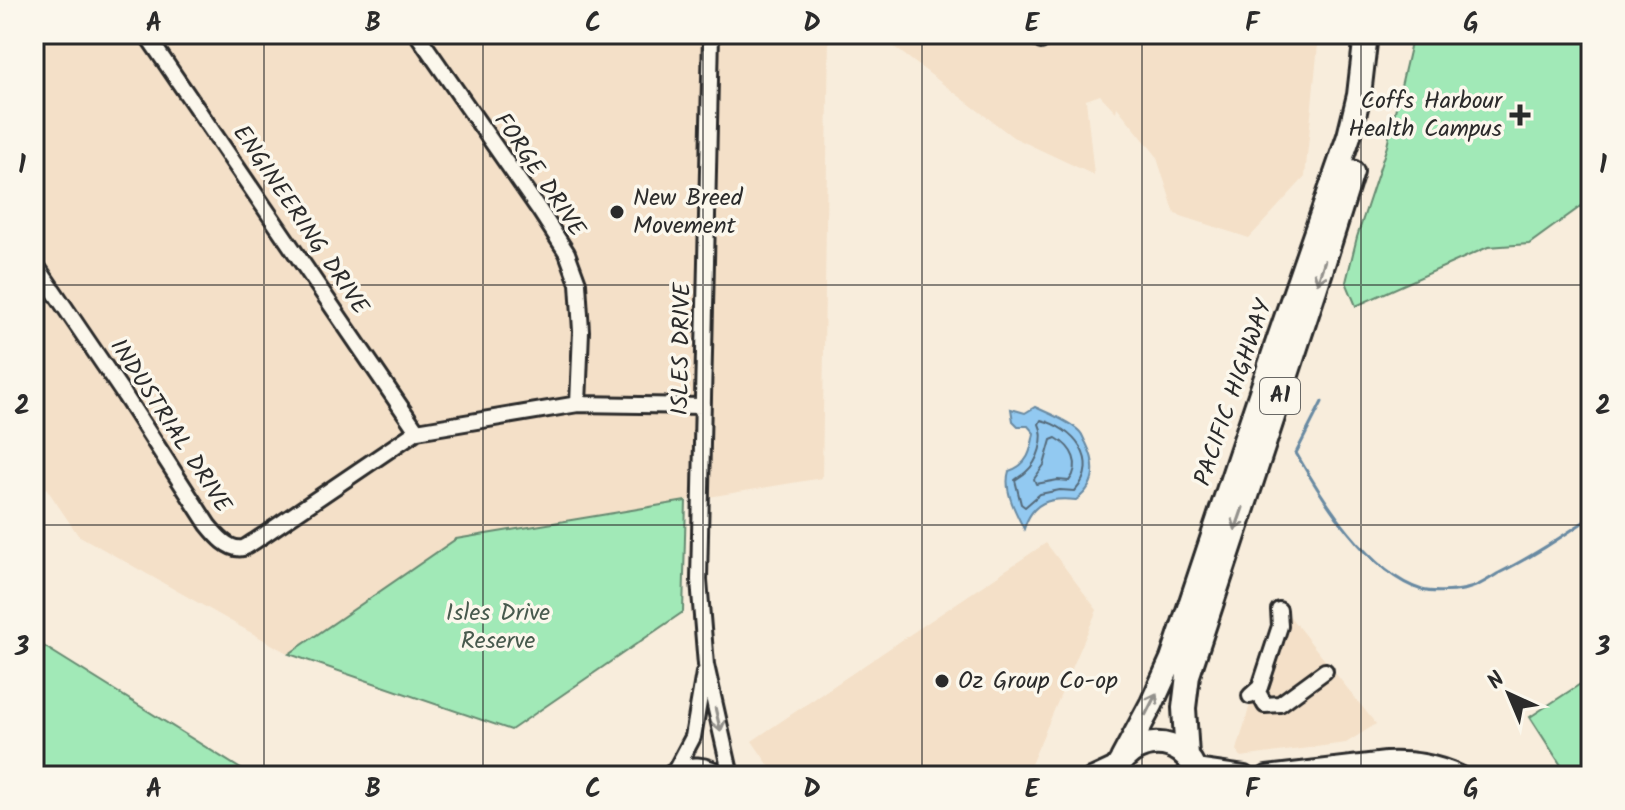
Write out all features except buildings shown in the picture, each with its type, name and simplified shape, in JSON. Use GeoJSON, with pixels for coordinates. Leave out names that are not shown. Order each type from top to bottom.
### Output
{"type":"FeatureCollection","features":[{"type":"Feature","properties":{"kind":"highway","name":"PACIFIC HIGHWAY"},"geometry":{"type":"LineString","coordinates":[[1118,766],[1172,659],[1349,136],[1359,95],[1366,34]]}},
{"type":"Feature","properties":{"kind":"highway","name":"PACIFIC HIGHWAY"},"geometry":{"type":"LineString","coordinates":[[1193,767],[1184,708],[1188,675],[1357,156],[1372,99],[1379,34]]}},
{"type":"Feature","properties":{"kind":"highway"},"geometry":{"type":"LineString","coordinates":[[1118,766],[1131,750],[1160,744],[1174,748],[1193,767]]}},
{"type":"Feature","properties":{"kind":"main road"},"geometry":{"type":"LineString","coordinates":[[1267,776],[1412,761],[1433,765],[1460,776]]}},
{"type":"Feature","properties":{"kind":"main road"},"geometry":{"type":"LineString","coordinates":[[1193,767],[1244,776]]}},
{"type":"Feature","properties":{"kind":"street","name":"ENGINEERING DRIVE"},"geometry":{"type":"LineString","coordinates":[[146,34],[417,431]]}},
{"type":"Feature","properties":{"kind":"street","name":"FORGE DRIVE"},"geometry":{"type":"LineString","coordinates":[[417,34],[567,253],[578,283],[581,331],[578,404]]}},
{"type":"Feature","properties":{"kind":"street","name":"ISLES DRIVE"},"geometry":{"type":"LineString","coordinates":[[706,665],[699,580],[711,34]]}},
{"type":"Feature","properties":{"kind":"street","name":"INDUSTRIAL DRIVE"},"geometry":{"type":"LineString","coordinates":[[34,262],[208,525],[232,547],[242,548],[255,541],[417,431],[578,404],[702,406]]}},
{"type":"Feature","properties":{"kind":"street"},"geometry":{"type":"LineString","coordinates":[[1279,610],[1280,626],[1260,687],[1254,693],[1265,705],[1280,704],[1325,671]]}},
{"type":"Feature","properties":{"kind":"street"},"geometry":{"type":"LineString","coordinates":[[671,774],[693,737],[706,665]]}},
{"type":"Feature","properties":{"kind":"street"},"geometry":{"type":"LineString","coordinates":[[706,665],[731,776]]}},
{"type":"Feature","properties":{"kind":"street"},"geometry":{"type":"LineString","coordinates":[[671,774],[698,765],[714,769],[723,776]]}},
{"type":"Feature","properties":{"kind":"street"},"geometry":{"type":"LineString","coordinates":[[1091,776],[1118,766]]}},
{"type":"Feature","properties":{"kind":"shaded area"},"geometry":{"type":"Polygon","coordinates":[[[34,34],[829,34],[822,478],[456,539],[289,654],[78,535],[34,470],[34,34]]]}},
{"type":"Feature","properties":{"kind":"shaded area"},"geometry":{"type":"Polygon","coordinates":[[[877,34],[1319,34],[1305,177],[1249,238],[1175,214],[1156,155],[1117,107],[1116,112],[1100,95],[1086,100],[1094,175],[1013,137],[877,34]]]}},
{"type":"Feature","properties":{"kind":"shaded area"},"geometry":{"type":"Polygon","coordinates":[[[1046,543],[1097,610],[1026,776],[776,776],[752,741],[1046,543]]]}},
{"type":"Feature","properties":{"kind":"shaded area"},"geometry":{"type":"Polygon","coordinates":[[[1283,608],[1376,724],[1346,743],[1241,757],[1237,750],[1283,608]]]}},
{"type":"Feature","properties":{"kind":"green space"},"geometry":{"type":"Polygon","coordinates":[[[1413,34],[1591,34],[1591,199],[1529,244],[1488,247],[1356,306],[1346,282],[1357,237],[1387,146],[1413,34]]]}},
{"type":"Feature","properties":{"kind":"green space","name":"Isles Drive Reserve"},"geometry":{"type":"Polygon","coordinates":[[[686,501],[683,612],[511,730],[289,654],[456,539],[686,501]]]}},
{"type":"Feature","properties":{"kind":"green space"},"geometry":{"type":"Polygon","coordinates":[[[34,640],[252,776],[34,776],[34,640]]]}},
{"type":"Feature","properties":{"kind":"green space"},"geometry":{"type":"Polygon","coordinates":[[[1591,677],[1591,776],[1570,776],[1530,717],[1591,677]]]}},
{"type":"Feature","properties":{"kind":"water"},"geometry":{"type":"Polygon","coordinates":[[[1035,407],[1080,432],[1090,451],[1093,474],[1088,488],[1076,500],[1058,499],[1043,503],[1032,513],[1024,529],[1011,501],[1008,478],[1009,471],[1028,456],[1034,433],[1028,426],[1018,426],[1013,421],[1011,409],[1025,413],[1035,407]]]}},
{"type":"Feature","properties":{"kind":"waterway"},"geometry":{"type":"LineString","coordinates":[[1322,402],[1296,453],[1333,513],[1366,552],[1402,581],[1422,590],[1453,591],[1477,586],[1591,517]]}},
{"type":"Feature","properties":{"kind":"place","name":"Coffs Harbour Health Campus"},"geometry":{"type":"Point","coordinates":[1520,115]}},
{"type":"Feature","properties":{"kind":"place","name":"New Breed Movement"},"geometry":{"type":"Point","coordinates":[617,212]}},
{"type":"Feature","properties":{"kind":"place","name":"Oz Group Co-op"},"geometry":{"type":"Point","coordinates":[942,681]}}]}
